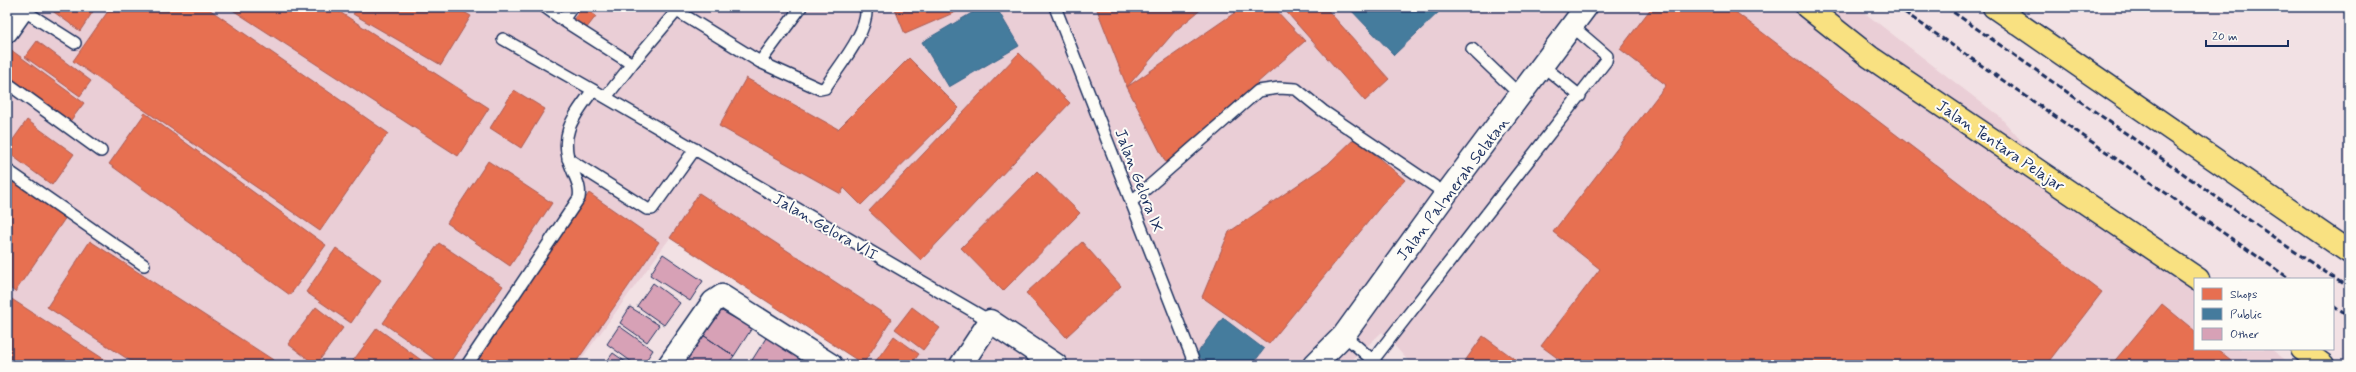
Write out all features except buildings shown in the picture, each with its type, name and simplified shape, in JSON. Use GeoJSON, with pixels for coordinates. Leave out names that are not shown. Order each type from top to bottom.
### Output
{"type":"FeatureCollection","features":[{"type":"Feature","properties":{"kind":"highway","name":"Jalan Tentara Pelajar"},"geometry":{"type":"LineString","coordinates":[[1807,7],[1870,56],[2197,278]]}},
{"type":"Feature","properties":{"kind":"highway"},"geometry":{"type":"LineString","coordinates":[[1994,7],[2349,252]]}},
{"type":"Feature","properties":{"kind":"highway"},"geometry":{"type":"LineString","coordinates":[[2303,350],[2323,365]]}},
{"type":"Feature","properties":{"kind":"street","name":"Jalan Palmerah Selatan"},"geometry":{"type":"LineString","coordinates":[[1314,365],[1344,335],[1446,194],[1521,96],[1586,7]]}},
{"type":"Feature","properties":{"kind":"street"},"geometry":{"type":"LineString","coordinates":[[7,31],[21,8]]}},
{"type":"Feature","properties":{"kind":"street"},"geometry":{"type":"LineString","coordinates":[[669,365],[713,302],[722,296],[822,362]]}},
{"type":"Feature","properties":{"kind":"street"},"geometry":{"type":"LineString","coordinates":[[961,365],[990,321]]}},
{"type":"Feature","properties":{"kind":"street","name":"Jalan Gelora VII"},"geometry":{"type":"LineString","coordinates":[[990,321],[1056,365]]}},
{"type":"Feature","properties":{"kind":"lane"},"geometry":{"type":"LineString","coordinates":[[545,7],[632,64]]}},
{"type":"Feature","properties":{"kind":"lane"},"geometry":{"type":"LineString","coordinates":[[564,20],[572,7]]}},
{"type":"Feature","properties":{"kind":"lane"},"geometry":{"type":"LineString","coordinates":[[760,62],[801,7]]}},
{"type":"Feature","properties":{"kind":"lane"},"geometry":{"type":"LineString","coordinates":[[606,97],[678,9],[760,62],[815,88],[825,88],[863,29],[867,15],[866,7]]}},
{"type":"Feature","properties":{"kind":"lane","name":"Jalan Gelora IX"},"geometry":{"type":"LineString","coordinates":[[1055,7],[1195,365]]}},
{"type":"Feature","properties":{"kind":"lane"},"geometry":{"type":"LineString","coordinates":[[21,8],[74,43]]}},
{"type":"Feature","properties":{"kind":"lane"},"geometry":{"type":"LineString","coordinates":[[1344,335],[1376,362],[1580,96],[1607,56],[1572,26]]}},
{"type":"Feature","properties":{"kind":"lane","name":"Jalan Gelora VII"},"geometry":{"type":"LineString","coordinates":[[503,39],[606,97],[990,321]]}},
{"type":"Feature","properties":{"kind":"lane"},"geometry":{"type":"LineString","coordinates":[[1472,49],[1521,96]]}},
{"type":"Feature","properties":{"kind":"lane"},"geometry":{"type":"LineString","coordinates":[[1543,66],[1580,96]]}},
{"type":"Feature","properties":{"kind":"lane"},"geometry":{"type":"LineString","coordinates":[[7,84],[101,151]]}},
{"type":"Feature","properties":{"kind":"lane"},"geometry":{"type":"LineString","coordinates":[[1131,202],[1258,91],[1278,88],[1296,89],[1323,111],[1446,194]]}},
{"type":"Feature","properties":{"kind":"lane"},"geometry":{"type":"LineString","coordinates":[[467,365],[579,198],[581,190],[568,159],[565,146],[568,129],[593,90]]}},
{"type":"Feature","properties":{"kind":"lane"},"geometry":{"type":"LineString","coordinates":[[568,159],[647,209],[652,209],[694,149]]}},
{"type":"Feature","properties":{"kind":"lane"},"geometry":{"type":"LineString","coordinates":[[7,170],[144,265]]}},
{"type":"Feature","properties":{"kind":"shaded area"},"geometry":{"type":"Polygon","coordinates":[[[7,7],[1857,7],[2000,117],[2065,190],[2194,289],[2194,350],[2272,350],[2292,365],[1412,365],[1382,332],[1347,365],[868,365],[670,238],[577,365],[7,365],[7,7]]]}},
{"type":"Feature","properties":{"kind":"railway"},"geometry":{"type":"LineString","coordinates":[[1897,7],[2289,278]]}},
{"type":"Feature","properties":{"kind":"railway"},"geometry":{"type":"LineString","coordinates":[[1946,7],[2282,243],[2349,288]]}},
{"type":"Feature","properties":{"kind":"railway"},"geometry":{"type":"LineString","coordinates":[[2334,307],[2349,317]]}}]}
